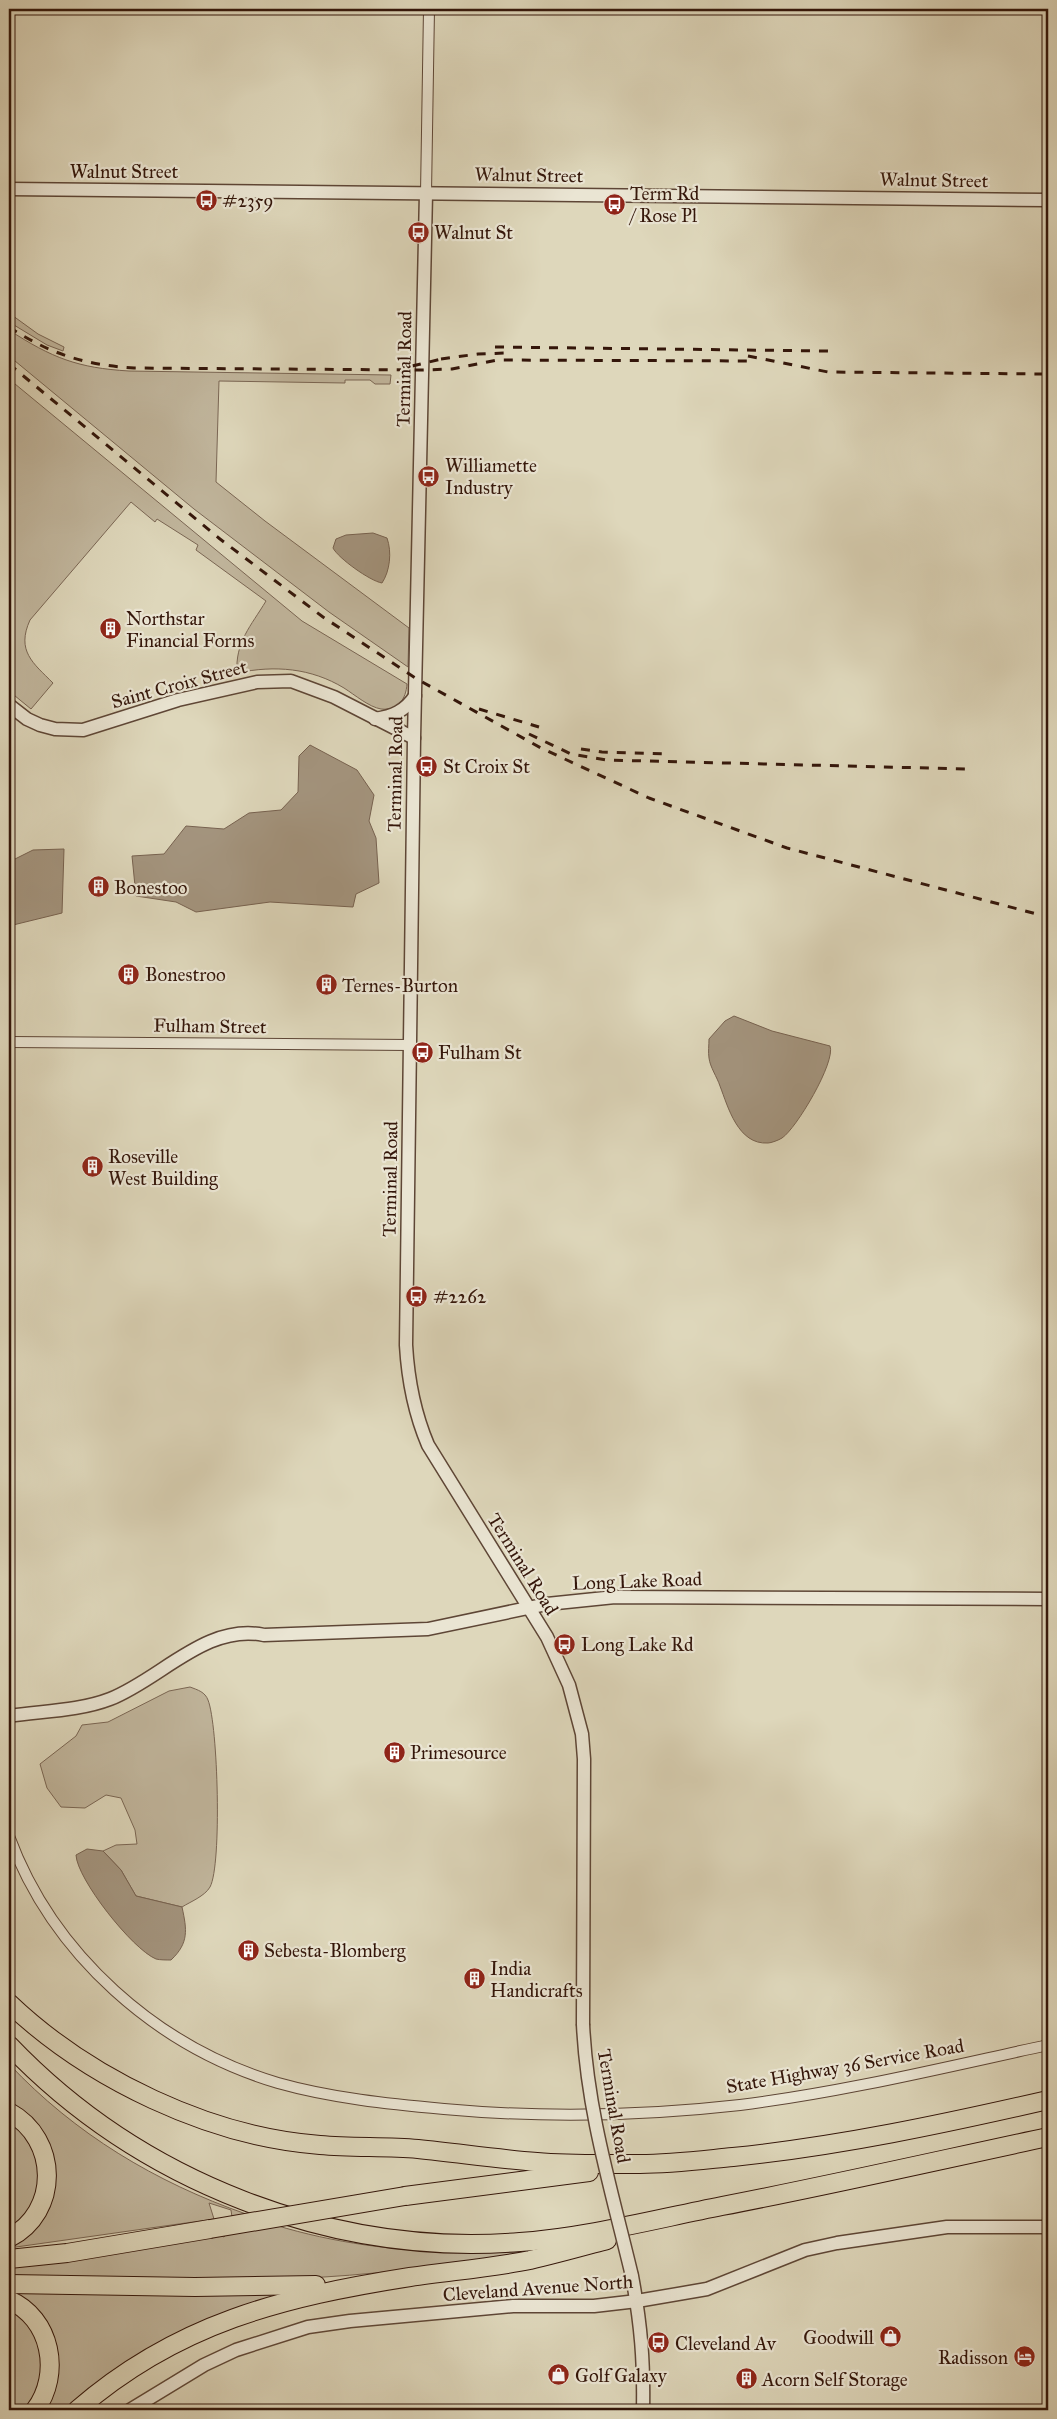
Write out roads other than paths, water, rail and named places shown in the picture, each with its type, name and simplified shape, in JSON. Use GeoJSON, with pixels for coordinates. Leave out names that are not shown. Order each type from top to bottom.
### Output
{"type":"FeatureCollection","features":[{"type":"Feature","properties":{"kind":"highway"},"geometry":{"type":"LineString","coordinates":[[9,2004],[50,2040],[106,2076],[168,2106],[249,2132],[319,2145],[415,2149],[538,2162],[641,2164]]}},
{"type":"Feature","properties":{"kind":"highway"},"geometry":{"type":"LineString","coordinates":[[9,2045],[69,2100],[123,2140],[151,2157],[242,2200],[287,2216],[341,2230],[409,2240],[449,2243],[520,2242],[596,2231],[801,2190],[1048,2137]]}},
{"type":"Feature","properties":{"kind":"highway"},"geometry":{"type":"LineString","coordinates":[[9,2259],[67,2253],[405,2196],[641,2164],[760,2154],[840,2144],[911,2132],[1048,2100]]}},
{"type":"Feature","properties":{"kind":"highway"},"geometry":{"type":"LineString","coordinates":[[9,2112],[28,2126],[40,2142],[45,2154],[48,2174],[46,2193],[41,2205],[27,2226],[9,2238]]}},
{"type":"Feature","properties":{"kind":"highway"},"geometry":{"type":"LineString","coordinates":[[77,2410],[140,2364],[180,2341],[231,2318],[302,2296],[412,2277],[529,2260],[801,2190]]}},
{"type":"Feature","properties":{"kind":"highway"},"geometry":{"type":"LineString","coordinates":[[9,2284],[257,2287],[412,2277]]}},
{"type":"Feature","properties":{"kind":"highway"},"geometry":{"type":"LineString","coordinates":[[9,2300],[34,2318],[47,2342],[50,2368],[49,2381],[45,2394],[35,2410]]}},
{"type":"Feature","properties":{"kind":"street","name":"Terminal Road"},"geometry":{"type":"LineString","coordinates":[[429,9],[414,738],[406,1345],[412,1398],[419,1423],[437,1461],[560,1661],[570,1686],[582,1734],[584,1759],[584,2061],[593,2120],[637,2301],[644,2354],[643,2410]]}},
{"type":"Feature","properties":{"kind":"street","name":"Walnut Street"},"geometry":{"type":"LineString","coordinates":[[9,189],[1048,200]]}},
{"type":"Feature","properties":{"kind":"street","name":"Saint Croix Street"},"geometry":{"type":"LineString","coordinates":[[9,704],[27,719],[40,725],[55,729],[84,730],[186,698],[257,682],[291,682],[334,698],[414,738]]}},
{"type":"Feature","properties":{"kind":"street"},"geometry":{"type":"LineString","coordinates":[[375,719],[406,708],[415,696]]}},
{"type":"Feature","properties":{"kind":"street","name":"Fulham Street"},"geometry":{"type":"LineString","coordinates":[[9,1042],[410,1046]]}},
{"type":"Feature","properties":{"kind":"street","name":"Long Lake Road"},"geometry":{"type":"LineString","coordinates":[[9,1716],[72,1708],[108,1700],[129,1691],[187,1653],[227,1635],[248,1632],[264,1635],[428,1628],[528,1608],[615,1597],[1048,1599]]}},
{"type":"Feature","properties":{"kind":"street","name":"State Highway 36 Service Road"},"geometry":{"type":"LineString","coordinates":[[9,1836],[25,1874],[56,1925],[76,1950],[118,1994],[166,2031],[218,2060],[278,2083],[309,2090],[409,2105],[497,2113],[567,2115],[691,2110],[790,2098],[1048,2045]]}},
{"type":"Feature","properties":{"kind":"street","name":"Cleveland Avenue North"},"geometry":{"type":"LineString","coordinates":[[130,2410],[204,2364],[236,2350],[308,2327],[350,2321],[513,2306],[594,2306],[637,2301],[707,2289],[805,2250],[837,2243],[947,2227],[1048,2227]]}},
{"type":"Feature","properties":{"kind":"railway"},"geometry":{"type":"LineString","coordinates":[[9,327],[39,344],[68,356],[100,364],[134,368],[422,370],[452,369],[497,360],[755,361]]}},
{"type":"Feature","properties":{"kind":"railway"},"geometry":{"type":"LineString","coordinates":[[495,347],[829,351]]}},
{"type":"Feature","properties":{"kind":"railway"},"geometry":{"type":"LineString","coordinates":[[441,359],[478,354],[506,353]]}},
{"type":"Feature","properties":{"kind":"railway"},"geometry":{"type":"LineString","coordinates":[[748,356],[828,372],[1046,374]]}},
{"type":"Feature","properties":{"kind":"railway"},"geometry":{"type":"LineString","coordinates":[[412,366],[446,358]]}},
{"type":"Feature","properties":{"kind":"railway"},"geometry":{"type":"LineString","coordinates":[[9,364],[220,539],[323,617],[417,679],[541,748],[649,798],[787,848],[1048,917]]}},
{"type":"Feature","properties":{"kind":"railway"},"geometry":{"type":"LineString","coordinates":[[479,709],[539,727]]}},
{"type":"Feature","properties":{"kind":"railway"},"geometry":{"type":"LineString","coordinates":[[529,734],[571,754],[606,760],[967,769]]}},
{"type":"Feature","properties":{"kind":"railway"},"geometry":{"type":"LineString","coordinates":[[581,749],[602,752],[667,754]]}},
{"type":"Feature","properties":{"kind":"place","name":"#2359"},"geometry":{"type":"Point","coordinates":[206,200]}},
{"type":"Feature","properties":{"kind":"place","name":"Term Rd / Rose Pl"},"geometry":{"type":"Point","coordinates":[614,204]}},
{"type":"Feature","properties":{"kind":"place","name":"Walnut St"},"geometry":{"type":"Point","coordinates":[418,232]}},
{"type":"Feature","properties":{"kind":"place","name":"Williamette Industry"},"geometry":{"type":"Point","coordinates":[429,476]}},
{"type":"Feature","properties":{"kind":"place","name":"Northstar Financial Forms"},"geometry":{"type":"Point","coordinates":[110,629]}},
{"type":"Feature","properties":{"kind":"place","name":"St Croix St"},"geometry":{"type":"Point","coordinates":[427,766]}},
{"type":"Feature","properties":{"kind":"place","name":"Bonestoo"},"geometry":{"type":"Point","coordinates":[98,887]}},
{"type":"Feature","properties":{"kind":"place","name":"Bonestroo"},"geometry":{"type":"Point","coordinates":[129,974]}},
{"type":"Feature","properties":{"kind":"place","name":"Ternes-Burton"},"geometry":{"type":"Point","coordinates":[326,985]}},
{"type":"Feature","properties":{"kind":"place","name":"Fulham St"},"geometry":{"type":"Point","coordinates":[422,1052]}},
{"type":"Feature","properties":{"kind":"place","name":"Roseville West Building"},"geometry":{"type":"Point","coordinates":[92,1167]}},
{"type":"Feature","properties":{"kind":"place","name":"#2262"},"geometry":{"type":"Point","coordinates":[417,1296]}},
{"type":"Feature","properties":{"kind":"place","name":"Long Lake Rd"},"geometry":{"type":"Point","coordinates":[565,1644]}},
{"type":"Feature","properties":{"kind":"place","name":"Primesource"},"geometry":{"type":"Point","coordinates":[394,1752]}},
{"type":"Feature","properties":{"kind":"place","name":"Sebesta-Blomberg"},"geometry":{"type":"Point","coordinates":[248,1950]}},
{"type":"Feature","properties":{"kind":"place","name":"India Handicrafts"},"geometry":{"type":"Point","coordinates":[474,1979]}},
{"type":"Feature","properties":{"kind":"place","name":"Goodwill"},"geometry":{"type":"Point","coordinates":[890,2337]}},
{"type":"Feature","properties":{"kind":"place","name":"Cleveland Av"},"geometry":{"type":"Point","coordinates":[659,2343]}},
{"type":"Feature","properties":{"kind":"place","name":"Radisson"},"geometry":{"type":"Point","coordinates":[1024,2357]}},
{"type":"Feature","properties":{"kind":"place","name":"Golf Galaxy"},"geometry":{"type":"Point","coordinates":[559,2375]}},
{"type":"Feature","properties":{"kind":"place","name":"Acorn Self Storage"},"geometry":{"type":"Point","coordinates":[746,2379]}}]}
